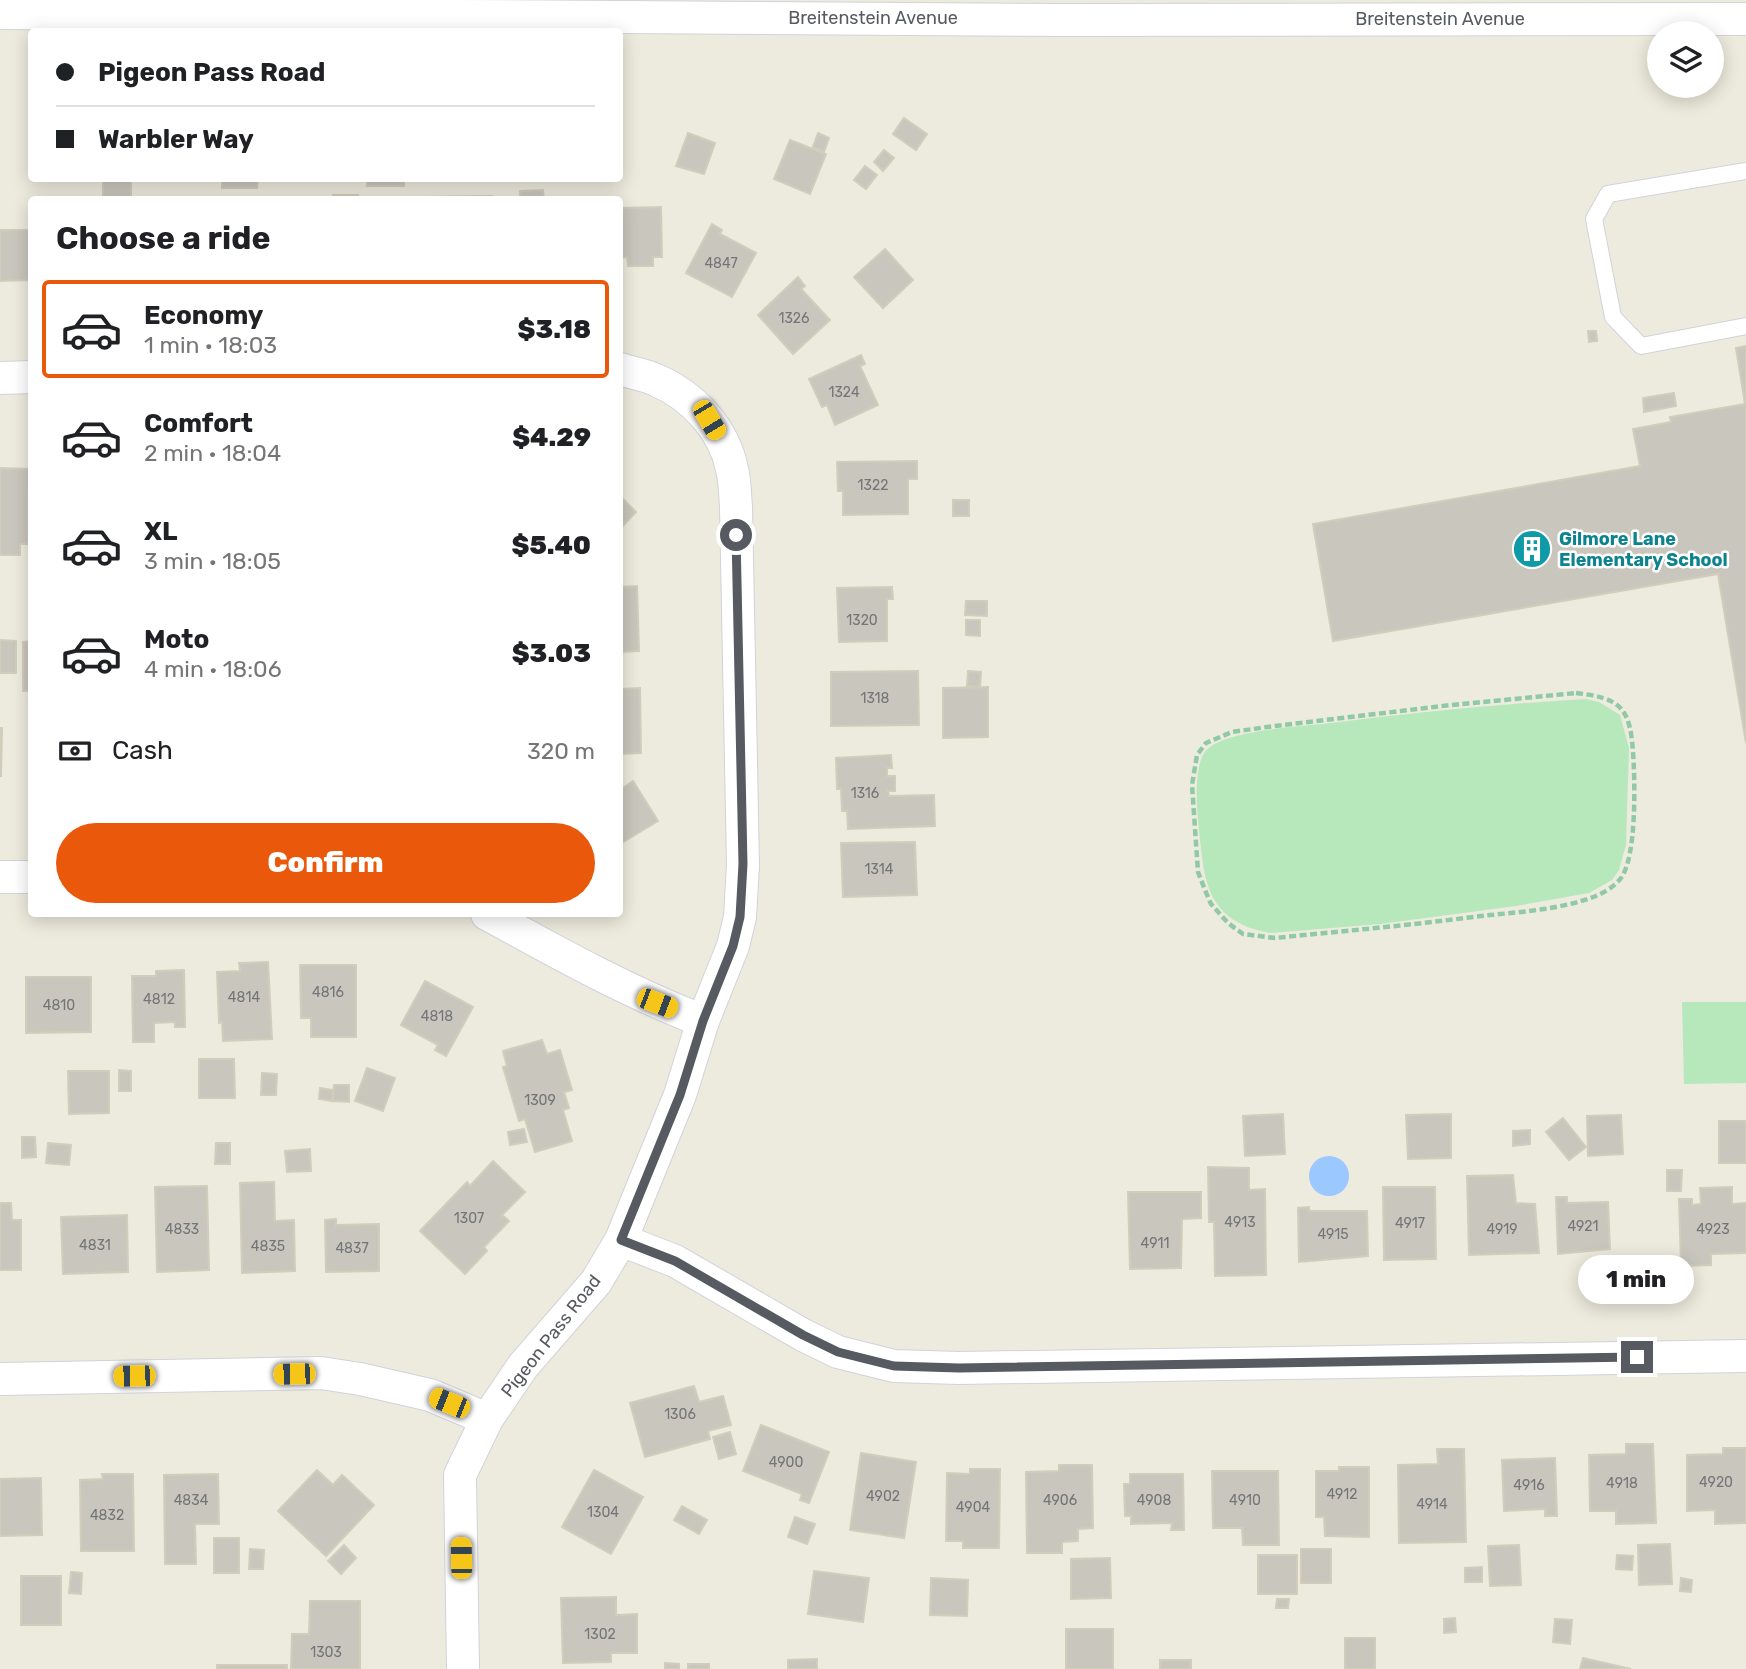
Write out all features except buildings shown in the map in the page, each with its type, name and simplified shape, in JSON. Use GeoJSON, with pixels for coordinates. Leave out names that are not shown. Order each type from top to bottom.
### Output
{"type":"FeatureCollection","features":[{"type":"Feature","properties":{"kind":"street","name":"Breitenstein Avenue"},"geometry":{"type":"LineString","coordinates":[[13,9],[749,9],[1064,20],[1746,19]]}},
{"type":"Feature","properties":{"kind":"street","name":"Pigeon Pass Road"},"geometry":{"type":"LineString","coordinates":[[463,1669],[460,1475],[487,1419],[523,1366],[596,1282],[621,1240],[680,1095],[703,1021],[733,946],[740,917],[743,864],[736,507],[732,468],[723,443],[709,420],[692,402],[655,379],[623,370]]}},
{"type":"Feature","properties":{"kind":"street"},"geometry":{"type":"LineString","coordinates":[[0,378],[28,377]]}},
{"type":"Feature","properties":{"kind":"street"},"geometry":{"type":"LineString","coordinates":[[0,877],[28,877]]}},
{"type":"Feature","properties":{"kind":"street"},"geometry":{"type":"LineString","coordinates":[[492,917],[598,975],[703,1021]]}},
{"type":"Feature","properties":{"kind":"street"},"geometry":{"type":"LineString","coordinates":[[621,1240],[675,1261],[803,1335],[838,1352],[894,1366],[959,1368],[1746,1356]]}},
{"type":"Feature","properties":{"kind":"street"},"geometry":{"type":"LineString","coordinates":[[0,1379],[321,1373],[430,1395],[487,1419]]}},
{"type":"Feature","properties":{"kind":"lane"},"geometry":{"type":"LineString","coordinates":[[1746,171],[1608,194],[1594,219],[1613,317],[1641,346],[1746,326]]}},
{"type":"Feature","properties":{"kind":"path"},"geometry":{"type":"LineString","coordinates":[[1576,693],[1602,696],[1621,708],[1631,723],[1633,825],[1629,861],[1622,877],[1614,886],[1583,900],[1513,913],[1280,937],[1258,937],[1242,933],[1228,923],[1211,904],[1198,872],[1192,785],[1197,755],[1206,743],[1232,732],[1267,727],[1576,693]]}},
{"type":"Feature","properties":{"kind":"green space"},"geometry":{"type":"Polygon","coordinates":[[[1586,699],[1599,702],[1620,715],[1629,748],[1626,845],[1619,870],[1612,880],[1589,893],[1516,906],[1380,924],[1271,933],[1256,930],[1233,919],[1224,912],[1210,892],[1203,864],[1197,792],[1204,753],[1217,743],[1239,735],[1278,728],[1586,699]]]}},
{"type":"Feature","properties":{"kind":"green space"},"geometry":{"type":"Polygon","coordinates":[[[1682,1002],[1746,1002],[1746,1083],[1684,1084],[1682,1002]]]}},
{"type":"Feature","properties":{"kind":"water"},"geometry":{"type":"Polygon","coordinates":[[[1329,1156],[1337,1157],[1343,1162],[1348,1168],[1348,1184],[1343,1190],[1337,1195],[1329,1196],[1321,1195],[1315,1190],[1310,1184],[1309,1176],[1310,1168],[1315,1162],[1321,1157],[1329,1156]]]}},
{"type":"Feature","properties":{"kind":"place","name":"Gilmore Lane Elementary School"},"geometry":{"type":"Point","coordinates":[1532,549]}},
{"type":"Feature","properties":{"kind":"route"},"geometry":{"type":"LineString","coordinates":[[736,535],[743,864],[740,917],[733,946],[703,1021],[680,1095],[621,1240],[675,1261],[803,1335],[838,1352],[894,1366],[959,1368],[1637,1357]]}}]}
